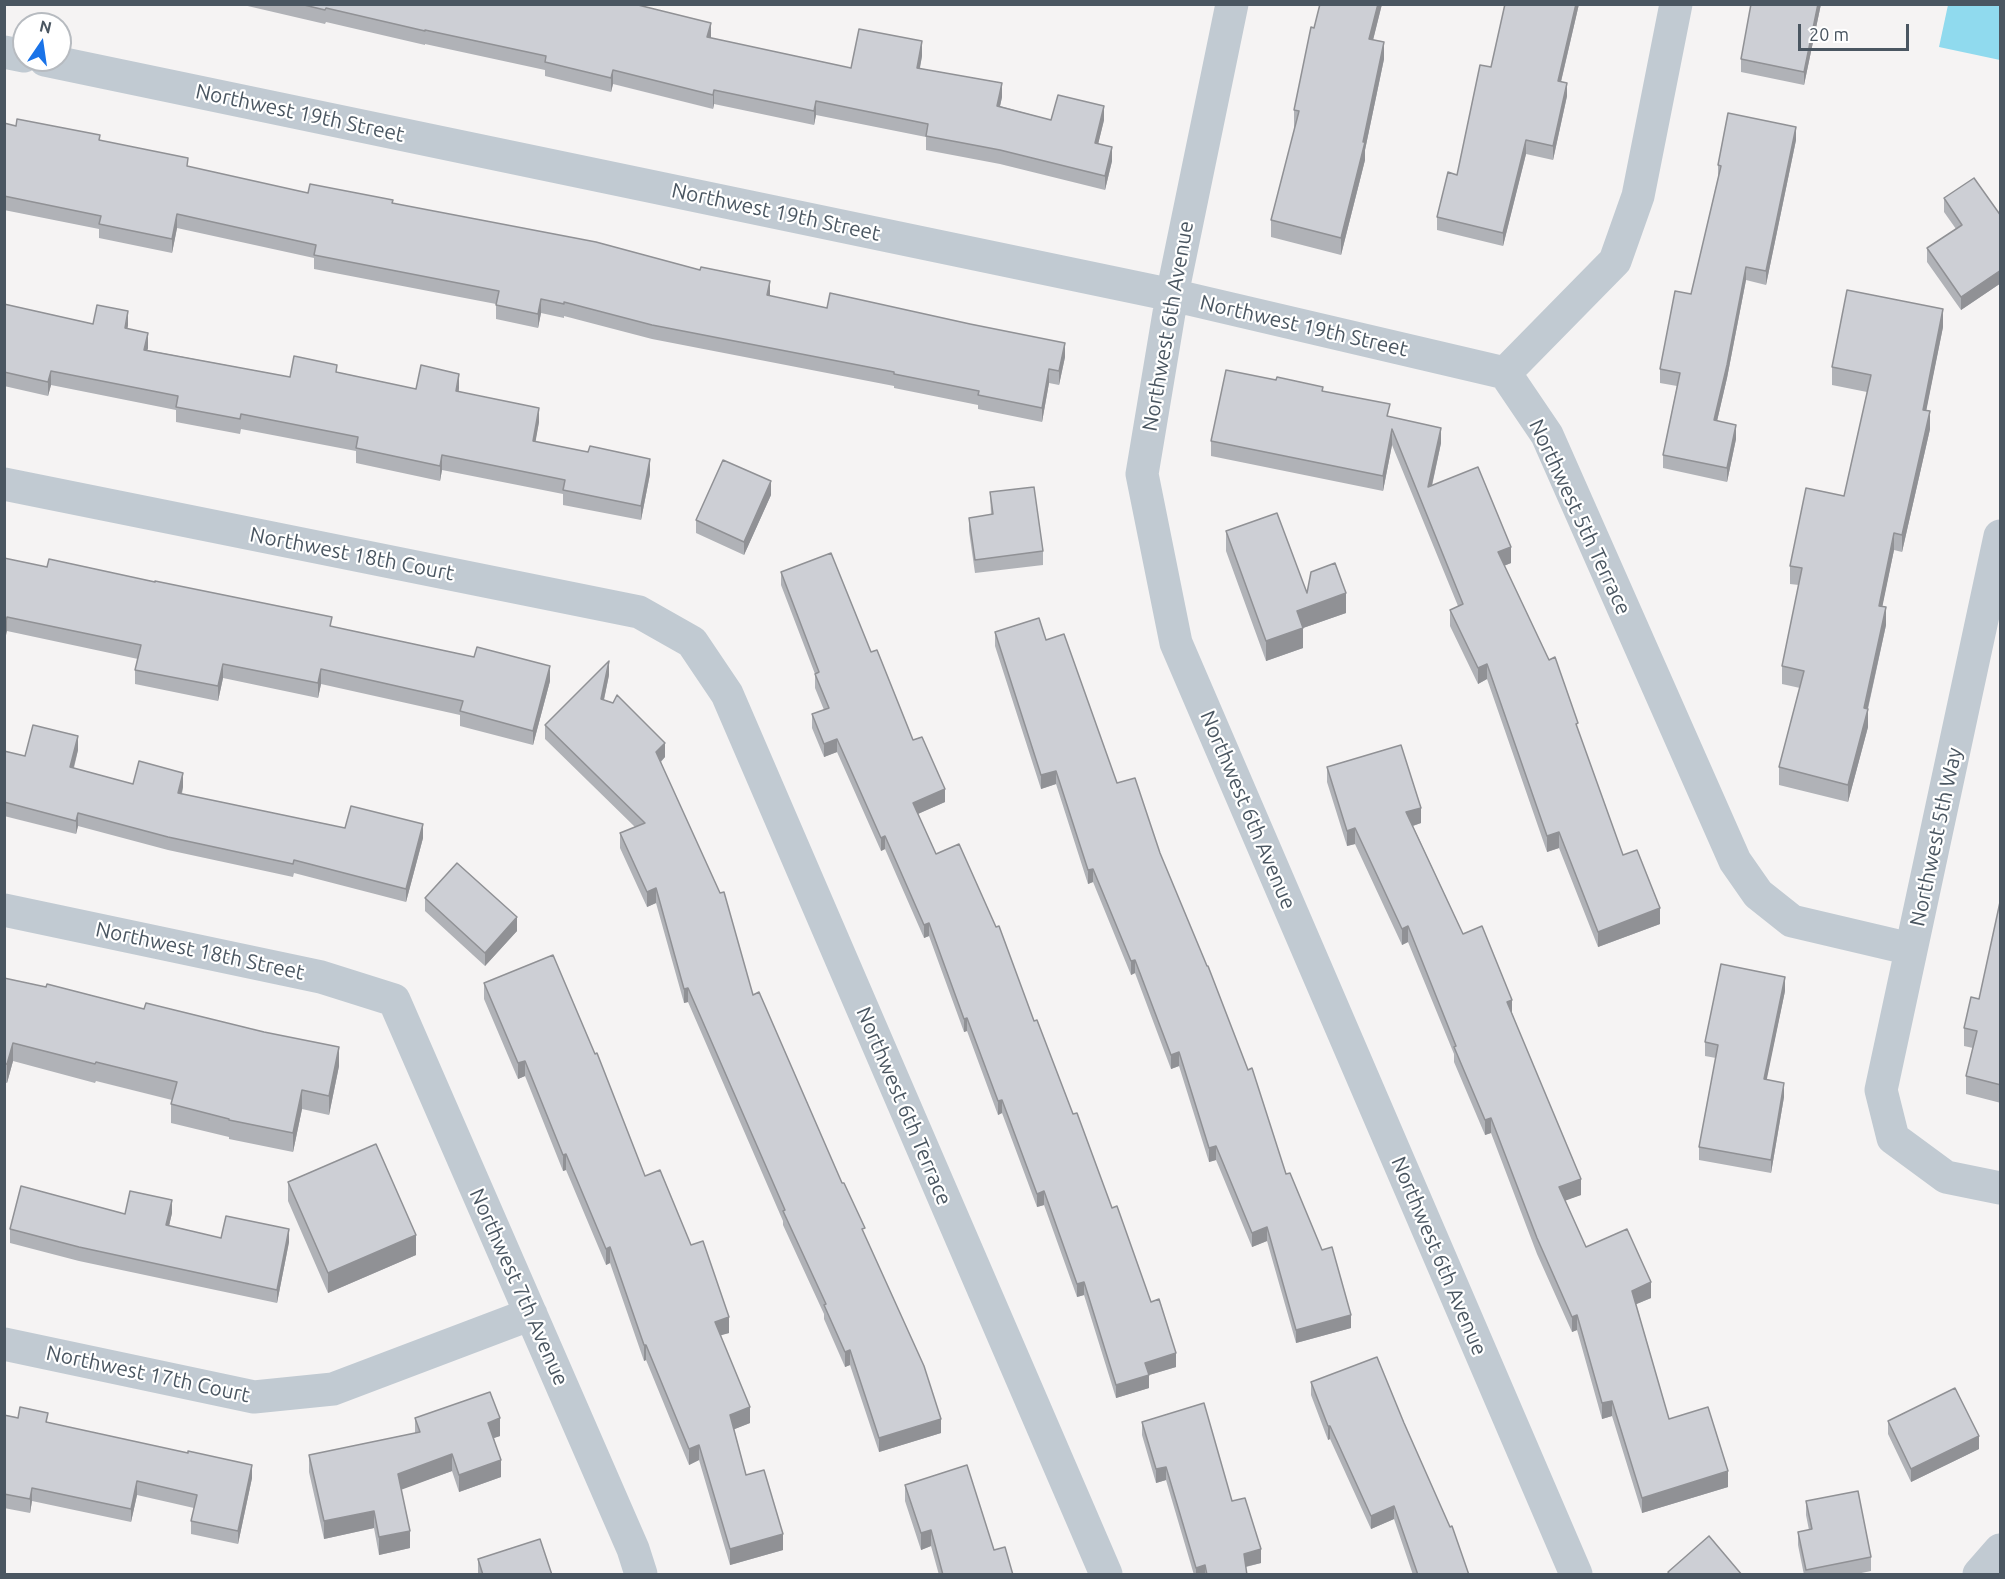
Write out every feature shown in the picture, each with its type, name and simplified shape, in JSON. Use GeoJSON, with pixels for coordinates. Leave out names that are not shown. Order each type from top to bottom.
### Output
{"type":"FeatureCollection","features":[{"type":"Feature","properties":{"kind":"street","name":"Northwest 6th Avenue"},"geometry":{"type":"LineString","coordinates":[[1232,4],[1172,295],[1142,474],[1176,643],[1576,1575]]}},
{"type":"Feature","properties":{"kind":"street"},"geometry":{"type":"LineString","coordinates":[[1505,373],[1614,261],[1638,196],[1676,4]]}},
{"type":"Feature","properties":{"kind":"street","name":"Northwest 19th Street"},"geometry":{"type":"LineString","coordinates":[[72,66],[1172,295],[1505,373]]}},
{"type":"Feature","properties":{"kind":"street","name":"Northwest 5th Terrace"},"geometry":{"type":"LineString","coordinates":[[1505,373],[1547,435],[1735,861],[1758,894],[1792,921],[1911,949]]}},
{"type":"Feature","properties":{"kind":"street","name":"Northwest 18th Court"},"geometry":{"type":"LineString","coordinates":[[4,484],[639,612],[692,642]]}},
{"type":"Feature","properties":{"kind":"street","name":"Northwest 5th Way"},"geometry":{"type":"LineString","coordinates":[[2001,536],[1881,1090],[1893,1138],[1946,1177],[2001,1188]]}},
{"type":"Feature","properties":{"kind":"street","name":"Northwest 6th Terrace"},"geometry":{"type":"LineString","coordinates":[[692,642],[727,694],[1106,1575]]}},
{"type":"Feature","properties":{"kind":"street","name":"Northwest 18th Street"},"geometry":{"type":"LineString","coordinates":[[4,910],[321,976],[394,1000]]}},
{"type":"Feature","properties":{"kind":"street","name":"Northwest 7th Avenue"},"geometry":{"type":"LineString","coordinates":[[394,1000],[633,1549],[641,1575]]}},
{"type":"Feature","properties":{"kind":"street","name":"Northwest 17th Court"},"geometry":{"type":"LineString","coordinates":[[4,1344],[254,1397],[333,1389],[531,1314]]}},
{"type":"Feature","properties":{"kind":"street"},"geometry":{"type":"LineString","coordinates":[[1979,1575],[2001,1550]]}},
{"type":"Feature","properties":{"kind":"water"},"geometry":{"type":"Polygon","coordinates":[[[1948,5],[2000,5],[2000,60],[1939,47],[1948,5]]]}},
{"type":"Feature","properties":{"kind":"building"},"geometry":{"type":"Polygon","coordinates":[[[300,4],[634,4],[711,23],[707,37],[851,68],[859,29],[922,41],[917,68],[1002,83],[997,106],[1051,120],[1058,95],[1104,106],[1095,143],[1112,147],[1105,176],[1000,150],[926,136],[928,124],[816,101],[814,111],[714,90],[713,95],[613,70],[611,78],[545,62],[546,56],[300,4]]]}},
{"type":"Feature","properties":{"kind":"building"},"geometry":{"type":"Polygon","coordinates":[[[1320,4],[1378,4],[1369,39],[1384,42],[1363,142],[1365,142],[1341,238],[1271,220],[1299,111],[1294,110],[1311,27],[1314,28],[1320,4]]]}},
{"type":"Feature","properties":{"kind":"building"},"geometry":{"type":"Polygon","coordinates":[[[1505,4],[1576,4],[1558,81],[1567,83],[1553,146],[1526,140],[1503,233],[1437,217],[1448,172],[1457,175],[1480,65],[1491,67],[1505,4]]]}},
{"type":"Feature","properties":{"kind":"building"},"geometry":{"type":"Polygon","coordinates":[[[1751,4],[1818,4],[1804,72],[1741,59],[1751,4]]]}},
{"type":"Feature","properties":{"kind":"building"},"geometry":{"type":"Polygon","coordinates":[[[1728,113],[1796,127],[1766,271],[1746,267],[1714,420],[1736,425],[1727,468],[1663,455],[1680,373],[1660,369],[1675,291],[1691,294],[1721,166],[1718,165],[1728,113]]]}},
{"type":"Feature","properties":{"kind":"building"},"geometry":{"type":"Polygon","coordinates":[[[17,119],[100,135],[99,140],[188,158],[187,166],[308,193],[310,184],[393,200],[392,203],[596,242],[700,270],[701,267],[770,281],[767,295],[827,308],[830,293],[1065,343],[1059,371],[1049,369],[1042,408],[978,395],[979,391],[894,374],[894,372],[652,325],[564,302],[564,304],[541,299],[538,314],[496,305],[499,291],[314,255],[316,245],[177,214],[172,239],[99,224],[101,216],[4,196],[4,123],[16,126],[17,119]]]}},
{"type":"Feature","properties":{"kind":"building"},"geometry":{"type":"Polygon","coordinates":[[[1974,178],[2001,216],[2001,270],[1961,297],[1927,248],[1962,225],[1944,198],[1974,178]]]}},
{"type":"Feature","properties":{"kind":"building"},"geometry":{"type":"Polygon","coordinates":[[[1847,290],[1943,309],[1923,410],[1930,411],[1902,535],[1894,533],[1879,606],[1886,607],[1864,708],[1868,709],[1848,785],[1779,767],[1804,671],[1782,666],[1802,568],[1790,566],[1806,488],[1844,496],[1871,375],[1832,367],[1847,290]]]}},
{"type":"Feature","properties":{"kind":"building"},"geometry":{"type":"Polygon","coordinates":[[[4,304],[93,324],[97,305],[128,311],[125,328],[148,333],[144,350],[290,377],[294,356],[337,365],[336,372],[416,389],[421,365],[459,374],[456,391],[539,408],[533,441],[588,452],[590,446],[650,459],[641,506],[563,490],[565,480],[442,455],[440,466],[356,448],[358,437],[241,414],[240,419],[176,407],[178,396],[51,371],[48,382],[4,372],[4,304]]]}},
{"type":"Feature","properties":{"kind":"building"},"geometry":{"type":"Polygon","coordinates":[[[1226,370],[1276,380],[1277,377],[1323,387],[1322,391],[1390,404],[1387,416],[1441,428],[1428,487],[1478,467],[1511,547],[1498,552],[1549,660],[1555,657],[1578,723],[1576,724],[1623,855],[1637,850],[1660,908],[1598,932],[1559,832],[1547,836],[1487,664],[1478,668],[1450,610],[1463,604],[1392,429],[1383,476],[1211,441],[1226,370]]]}},
{"type":"Feature","properties":{"kind":"building"},"geometry":{"type":"Polygon","coordinates":[[[723,460],[771,481],[744,542],[696,520],[723,460]]]}},
{"type":"Feature","properties":{"kind":"building"},"geometry":{"type":"Polygon","coordinates":[[[1034,487],[1043,551],[975,560],[969,518],[993,514],[990,492],[1034,487]]]}},
{"type":"Feature","properties":{"kind":"building"},"geometry":{"type":"Polygon","coordinates":[[[1277,513],[1307,593],[1311,572],[1335,563],[1346,593],[1297,611],[1303,628],[1266,641],[1226,531],[1277,513]]]}},
{"type":"Feature","properties":{"kind":"building"},"geometry":{"type":"Polygon","coordinates":[[[831,553],[871,652],[877,650],[913,740],[922,737],[945,789],[913,803],[936,854],[959,844],[996,927],[999,926],[1034,1021],[1037,1020],[1073,1114],[1077,1113],[1112,1208],[1117,1206],[1151,1302],[1159,1299],[1176,1353],[1145,1363],[1149,1375],[1116,1385],[1084,1282],[1077,1284],[1044,1191],[1037,1194],[1002,1100],[998,1101],[967,1018],[964,1019],[929,923],[924,925],[885,836],[881,838],[837,739],[824,744],[812,714],[829,708],[815,674],[819,672],[781,572],[831,553]]]}},
{"type":"Feature","properties":{"kind":"building"},"geometry":{"type":"Polygon","coordinates":[[[4,558],[47,567],[49,559],[332,617],[330,626],[474,657],[477,647],[550,666],[533,731],[460,711],[463,701],[321,669],[318,683],[223,664],[218,686],[135,670],[141,645],[7,617],[4,630],[4,558]]]}},
{"type":"Feature","properties":{"kind":"building"},"geometry":{"type":"Polygon","coordinates":[[[1039,618],[1046,640],[1064,634],[1117,783],[1135,778],[1160,853],[1208,966],[1248,1070],[1252,1068],[1286,1174],[1290,1173],[1322,1250],[1332,1247],[1351,1315],[1296,1330],[1267,1227],[1252,1233],[1216,1146],[1209,1148],[1179,1052],[1171,1055],[1135,960],[1131,961],[1093,869],[1088,870],[1056,771],[1041,775],[995,632],[1039,618]]]}},
{"type":"Feature","properties":{"kind":"building"},"geometry":{"type":"Polygon","coordinates":[[[609,661],[601,699],[613,703],[617,695],[665,743],[656,752],[720,893],[724,892],[753,995],[759,992],[842,1183],[865,1228],[862,1229],[924,1366],[941,1419],[879,1438],[850,1350],[845,1352],[688,988],[684,989],[656,888],[647,892],[620,833],[645,823],[545,725],[609,661]]]}},
{"type":"Feature","properties":{"kind":"building"},"geometry":{"type":"Polygon","coordinates":[[[33,725],[78,736],[70,767],[133,784],[139,761],[183,773],[178,793],[345,828],[351,806],[423,824],[406,889],[294,860],[293,864],[168,837],[78,813],[76,821],[4,802],[4,751],[25,756],[33,725]]]}},
{"type":"Feature","properties":{"kind":"building"},"geometry":{"type":"Polygon","coordinates":[[[1401,745],[1421,808],[1406,812],[1463,934],[1482,926],[1512,1000],[1507,1002],[1581,1179],[1559,1187],[1586,1247],[1627,1229],[1651,1282],[1632,1291],[1669,1419],[1708,1407],[1728,1471],[1642,1498],[1612,1401],[1602,1403],[1577,1315],[1572,1317],[1537,1238],[1491,1118],[1485,1120],[1454,1047],[1456,1046],[1408,926],[1402,929],[1355,828],[1347,831],[1327,767],[1401,745]]]}},
{"type":"Feature","properties":{"kind":"building"},"geometry":{"type":"Polygon","coordinates":[[[457,863],[517,917],[485,953],[425,898],[457,863]]]}},
{"type":"Feature","properties":{"kind":"building"},"geometry":{"type":"Polygon","coordinates":[[[2000,902],[2001,1085],[1966,1076],[1977,1031],[1964,1028],[1971,997],[1979,999],[2000,902]]]}},
{"type":"Feature","properties":{"kind":"building"},"geometry":{"type":"Polygon","coordinates":[[[553,955],[595,1054],[597,1053],[645,1176],[660,1170],[691,1245],[703,1241],[729,1317],[715,1322],[750,1407],[730,1415],[746,1475],[764,1470],[783,1534],[730,1549],[699,1445],[689,1449],[646,1345],[644,1345],[610,1247],[606,1249],[566,1154],[563,1155],[525,1061],[518,1063],[484,983],[553,955]]]}},
{"type":"Feature","properties":{"kind":"building"},"geometry":{"type":"Polygon","coordinates":[[[1721,964],[1785,977],[1764,1079],[1784,1083],[1771,1160],[1699,1147],[1718,1045],[1705,1042],[1721,964]]]}},
{"type":"Feature","properties":{"kind":"building"},"geometry":{"type":"Polygon","coordinates":[[[4,978],[46,987],[47,984],[144,1009],[146,1003],[264,1032],[339,1047],[329,1096],[302,1090],[293,1133],[229,1120],[171,1104],[177,1082],[96,1062],[95,1064],[13,1043],[7,1064],[4,1064],[4,978]]]}},
{"type":"Feature","properties":{"kind":"building"},"geometry":{"type":"Polygon","coordinates":[[[376,1144],[416,1235],[328,1273],[288,1182],[376,1144]]]}},
{"type":"Feature","properties":{"kind":"building"},"geometry":{"type":"Polygon","coordinates":[[[21,1186],[125,1214],[130,1191],[172,1200],[166,1225],[221,1238],[226,1216],[289,1229],[277,1290],[79,1247],[10,1229],[21,1186]]]}},
{"type":"Feature","properties":{"kind":"building"},"geometry":{"type":"Polygon","coordinates":[[[1377,1357],[1450,1527],[1452,1526],[1469,1575],[1418,1575],[1394,1506],[1371,1516],[1330,1426],[1328,1426],[1311,1382],[1377,1357]]]}},
{"type":"Feature","properties":{"kind":"building"},"geometry":{"type":"Polygon","coordinates":[[[1955,1388],[1979,1436],[1911,1469],[1888,1421],[1955,1388]]]}},
{"type":"Feature","properties":{"kind":"building"},"geometry":{"type":"Polygon","coordinates":[[[490,1392],[500,1418],[488,1423],[501,1460],[459,1475],[452,1454],[398,1474],[410,1531],[379,1537],[374,1511],[324,1521],[309,1455],[420,1432],[415,1418],[490,1392]]]}},
{"type":"Feature","properties":{"kind":"building"},"geometry":{"type":"Polygon","coordinates":[[[1204,1403],[1232,1501],[1245,1498],[1261,1549],[1244,1554],[1247,1575],[1207,1575],[1205,1565],[1196,1568],[1166,1467],[1156,1469],[1142,1422],[1204,1403]]]}},
{"type":"Feature","properties":{"kind":"building"},"geometry":{"type":"Polygon","coordinates":[[[20,1407],[48,1413],[46,1422],[252,1465],[238,1531],[191,1521],[197,1495],[137,1481],[131,1509],[32,1488],[30,1499],[4,1494],[4,1415],[18,1418],[20,1407]]]}},
{"type":"Feature","properties":{"kind":"building"},"geometry":{"type":"Polygon","coordinates":[[[967,1465],[994,1550],[1005,1547],[1013,1575],[943,1575],[931,1530],[921,1533],[905,1485],[967,1465]]]}},
{"type":"Feature","properties":{"kind":"building"},"geometry":{"type":"Polygon","coordinates":[[[1858,1491],[1871,1557],[1806,1570],[1798,1532],[1812,1529],[1806,1501],[1858,1491]]]}},
{"type":"Feature","properties":{"kind":"building"},"geometry":{"type":"Polygon","coordinates":[[[1709,1536],[1742,1575],[1670,1575],[1668,1572],[1709,1536]]]}},
{"type":"Feature","properties":{"kind":"building"},"geometry":{"type":"Polygon","coordinates":[[[540,1539],[552,1575],[483,1575],[478,1559],[540,1539]]]}}]}
